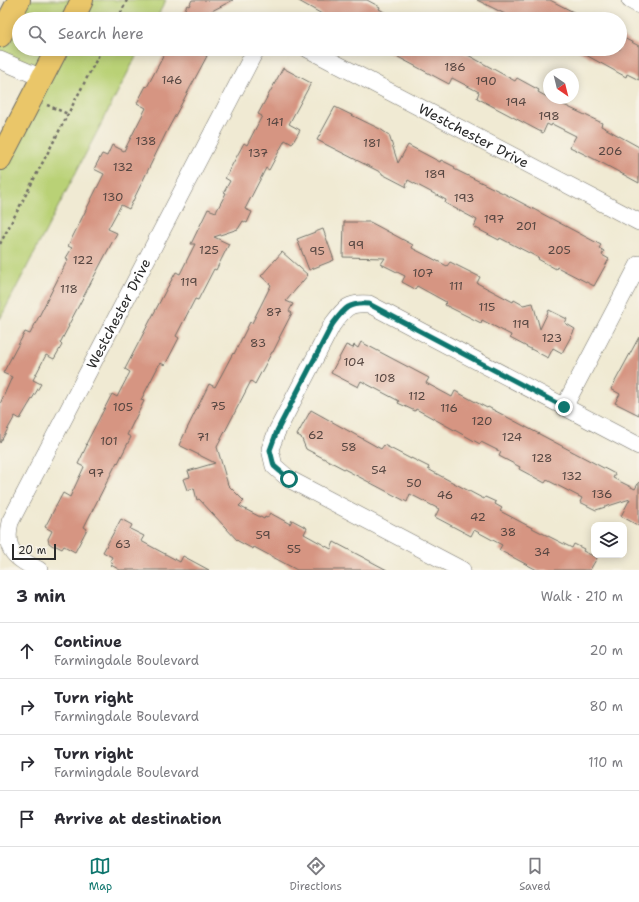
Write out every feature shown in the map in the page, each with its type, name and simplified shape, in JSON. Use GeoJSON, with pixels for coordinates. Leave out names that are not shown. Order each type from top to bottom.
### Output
{"type":"FeatureCollection","features":[{"type":"Feature","properties":{"kind":"main road"},"geometry":{"type":"LineString","coordinates":[[76,12],[82,0]]}},
{"type":"Feature","properties":{"kind":"main road"},"geometry":{"type":"LineString","coordinates":[[0,36],[11,8]]}},
{"type":"Feature","properties":{"kind":"main road"},"geometry":{"type":"LineString","coordinates":[[0,159],[53,56]]}},
{"type":"Feature","properties":{"kind":"street"},"geometry":{"type":"LineString","coordinates":[[630,0],[639,5]]}},
{"type":"Feature","properties":{"kind":"street","name":"Westchester Drive"},"geometry":{"type":"LineString","coordinates":[[39,570],[21,561],[8,544],[10,522],[253,56]]}},
{"type":"Feature","properties":{"kind":"street","name":"Westchester Drive"},"geometry":{"type":"LineString","coordinates":[[321,56],[639,222]]}},
{"type":"Feature","properties":{"kind":"street"},"geometry":{"type":"LineString","coordinates":[[0,60],[42,78]]}},
{"type":"Feature","properties":{"kind":"street"},"geometry":{"type":"LineString","coordinates":[[564,407],[639,264]]}},
{"type":"Feature","properties":{"kind":"street"},"geometry":{"type":"LineString","coordinates":[[462,570],[289,479],[274,466],[270,450],[277,431],[332,325],[343,310],[356,303],[369,304],[639,446]]}},
{"type":"Feature","properties":{"kind":"path"},"geometry":{"type":"LineString","coordinates":[[121,12],[127,0]]}},
{"type":"Feature","properties":{"kind":"path"},"geometry":{"type":"LineString","coordinates":[[0,244],[98,56]]}},
{"type":"Feature","properties":{"kind":"path"},"geometry":{"type":"LineString","coordinates":[[32,98],[68,114]]}},
{"type":"Feature","properties":{"kind":"green space"},"geometry":{"type":"Polygon","coordinates":[[[19,0],[166,0],[160,12],[13,12],[19,0]]]}},
{"type":"Feature","properties":{"kind":"green space"},"geometry":{"type":"Polygon","coordinates":[[[12,13],[12,56],[136,56],[0,319],[0,159],[42,78],[0,60],[0,36],[12,13]]]}},
{"type":"Feature","properties":{"kind":"building"},"geometry":{"type":"Polygon","coordinates":[[[192,0],[233,0],[210,12],[184,12],[187,5],[189,6],[192,0]]]}},
{"type":"Feature","properties":{"kind":"building"},"geometry":{"type":"Polygon","coordinates":[[[297,0],[367,0],[380,7],[379,9],[384,12],[318,12],[297,0]]]}},
{"type":"Feature","properties":{"kind":"building"},"geometry":{"type":"Polygon","coordinates":[[[477,0],[550,0],[573,12],[501,12],[477,0]]]}},
{"type":"Feature","properties":{"kind":"building"},"geometry":{"type":"Polygon","coordinates":[[[627,40],[639,46],[639,80],[627,74],[626,77],[588,56],[627,56],[627,40]]]}},
{"type":"Feature","properties":{"kind":"building"},"geometry":{"type":"Polygon","coordinates":[[[163,56],[207,56],[167,131],[129,209],[121,205],[108,229],[117,233],[68,326],[60,343],[62,345],[54,359],[46,355],[33,380],[41,384],[20,419],[15,416],[0,443],[0,404],[12,377],[3,373],[25,332],[30,334],[68,259],[66,258],[72,248],[68,246],[104,174],[94,169],[102,154],[107,156],[112,145],[124,151],[146,108],[137,103],[146,86],[147,87],[163,56]]]}},
{"type":"Feature","properties":{"kind":"building"},"geometry":{"type":"Polygon","coordinates":[[[396,56],[470,56],[515,81],[517,78],[539,90],[538,92],[543,95],[543,104],[562,104],[602,123],[601,126],[639,147],[639,183],[570,147],[576,136],[552,124],[551,126],[547,124],[543,133],[477,98],[479,92],[452,78],[449,84],[396,56]]]}},
{"type":"Feature","properties":{"kind":"building"},"geometry":{"type":"Polygon","coordinates":[[[283,68],[311,83],[289,124],[300,130],[292,144],[285,140],[269,170],[266,168],[245,209],[252,212],[247,223],[243,221],[238,229],[214,237],[229,244],[216,270],[214,269],[198,300],[195,299],[176,336],[179,338],[165,365],[160,363],[141,400],[144,401],[127,435],[131,437],[84,527],[87,529],[75,552],[64,546],[62,549],[53,546],[49,543],[48,539],[52,531],[45,527],[63,493],[70,497],[84,467],[78,464],[87,445],[86,444],[112,394],[117,397],[130,372],[125,369],[176,272],[180,274],[195,244],[191,244],[208,209],[216,212],[226,193],[224,192],[230,181],[225,178],[244,143],[247,145],[262,116],[258,114],[283,68]]]}},
{"type":"Feature","properties":{"kind":"building"},"geometry":{"type":"Polygon","coordinates":[[[335,107],[389,135],[398,163],[408,145],[440,162],[441,160],[455,167],[454,169],[507,195],[601,245],[599,248],[604,251],[602,255],[609,259],[594,286],[557,267],[556,269],[538,259],[539,258],[500,238],[499,240],[474,227],[477,220],[445,203],[446,200],[408,180],[406,185],[407,187],[317,140],[335,107]]]}},
{"type":"Feature","properties":{"kind":"building"},"geometry":{"type":"Polygon","coordinates":[[[344,222],[370,222],[413,245],[412,248],[447,266],[450,262],[480,277],[477,283],[513,302],[514,300],[523,305],[533,303],[540,329],[549,310],[567,319],[565,323],[575,329],[562,353],[553,348],[548,358],[510,338],[511,335],[482,320],[481,323],[445,305],[446,302],[417,286],[415,289],[402,282],[405,276],[381,264],[385,258],[343,257],[344,222]]]}},
{"type":"Feature","properties":{"kind":"building"},"geometry":{"type":"Polygon","coordinates":[[[323,229],[334,260],[309,270],[297,239],[323,229]]]}},
{"type":"Feature","properties":{"kind":"building"},"geometry":{"type":"Polygon","coordinates":[[[282,252],[308,275],[286,301],[293,304],[289,311],[292,313],[255,384],[251,381],[217,447],[228,485],[244,501],[239,506],[264,519],[265,517],[267,518],[270,513],[290,524],[292,520],[307,528],[304,534],[331,549],[334,542],[387,570],[297,570],[254,547],[253,549],[238,541],[199,499],[197,500],[194,488],[187,490],[183,479],[190,477],[188,471],[215,463],[179,445],[209,384],[215,387],[250,322],[252,323],[271,285],[261,276],[282,252]]]}},
{"type":"Feature","properties":{"kind":"building"},"geometry":{"type":"Polygon","coordinates":[[[639,337],[639,415],[615,403],[620,394],[611,389],[639,337]]]}},
{"type":"Feature","properties":{"kind":"building"},"geometry":{"type":"Polygon","coordinates":[[[361,342],[429,378],[426,383],[452,397],[455,391],[487,408],[488,407],[615,474],[613,478],[635,489],[639,482],[639,526],[621,516],[630,499],[596,510],[580,502],[582,498],[547,480],[545,483],[519,469],[520,467],[499,456],[501,452],[481,442],[480,444],[416,409],[415,411],[398,403],[399,401],[361,381],[358,387],[331,373],[346,345],[353,348],[354,345],[358,348],[361,342]]]}},
{"type":"Feature","properties":{"kind":"building"},"geometry":{"type":"Polygon","coordinates":[[[311,410],[381,449],[384,445],[429,467],[428,469],[484,499],[485,497],[496,502],[495,504],[502,508],[500,511],[572,548],[574,544],[584,549],[583,551],[591,555],[591,558],[597,558],[590,570],[537,570],[499,550],[502,545],[474,530],[471,536],[435,517],[439,509],[410,494],[407,502],[306,449],[301,437],[297,435],[311,410]]]}},
{"type":"Feature","properties":{"kind":"building"},"geometry":{"type":"Polygon","coordinates":[[[121,519],[132,525],[130,529],[144,536],[141,541],[180,562],[183,556],[209,570],[120,570],[111,565],[113,563],[110,561],[112,557],[103,552],[121,519]]]}},
{"type":"Feature","properties":{"kind":"route"},"geometry":{"type":"LineString","coordinates":[[289,479],[274,466],[270,450],[277,431],[332,325],[343,310],[356,303],[369,304],[564,407]]}}]}
